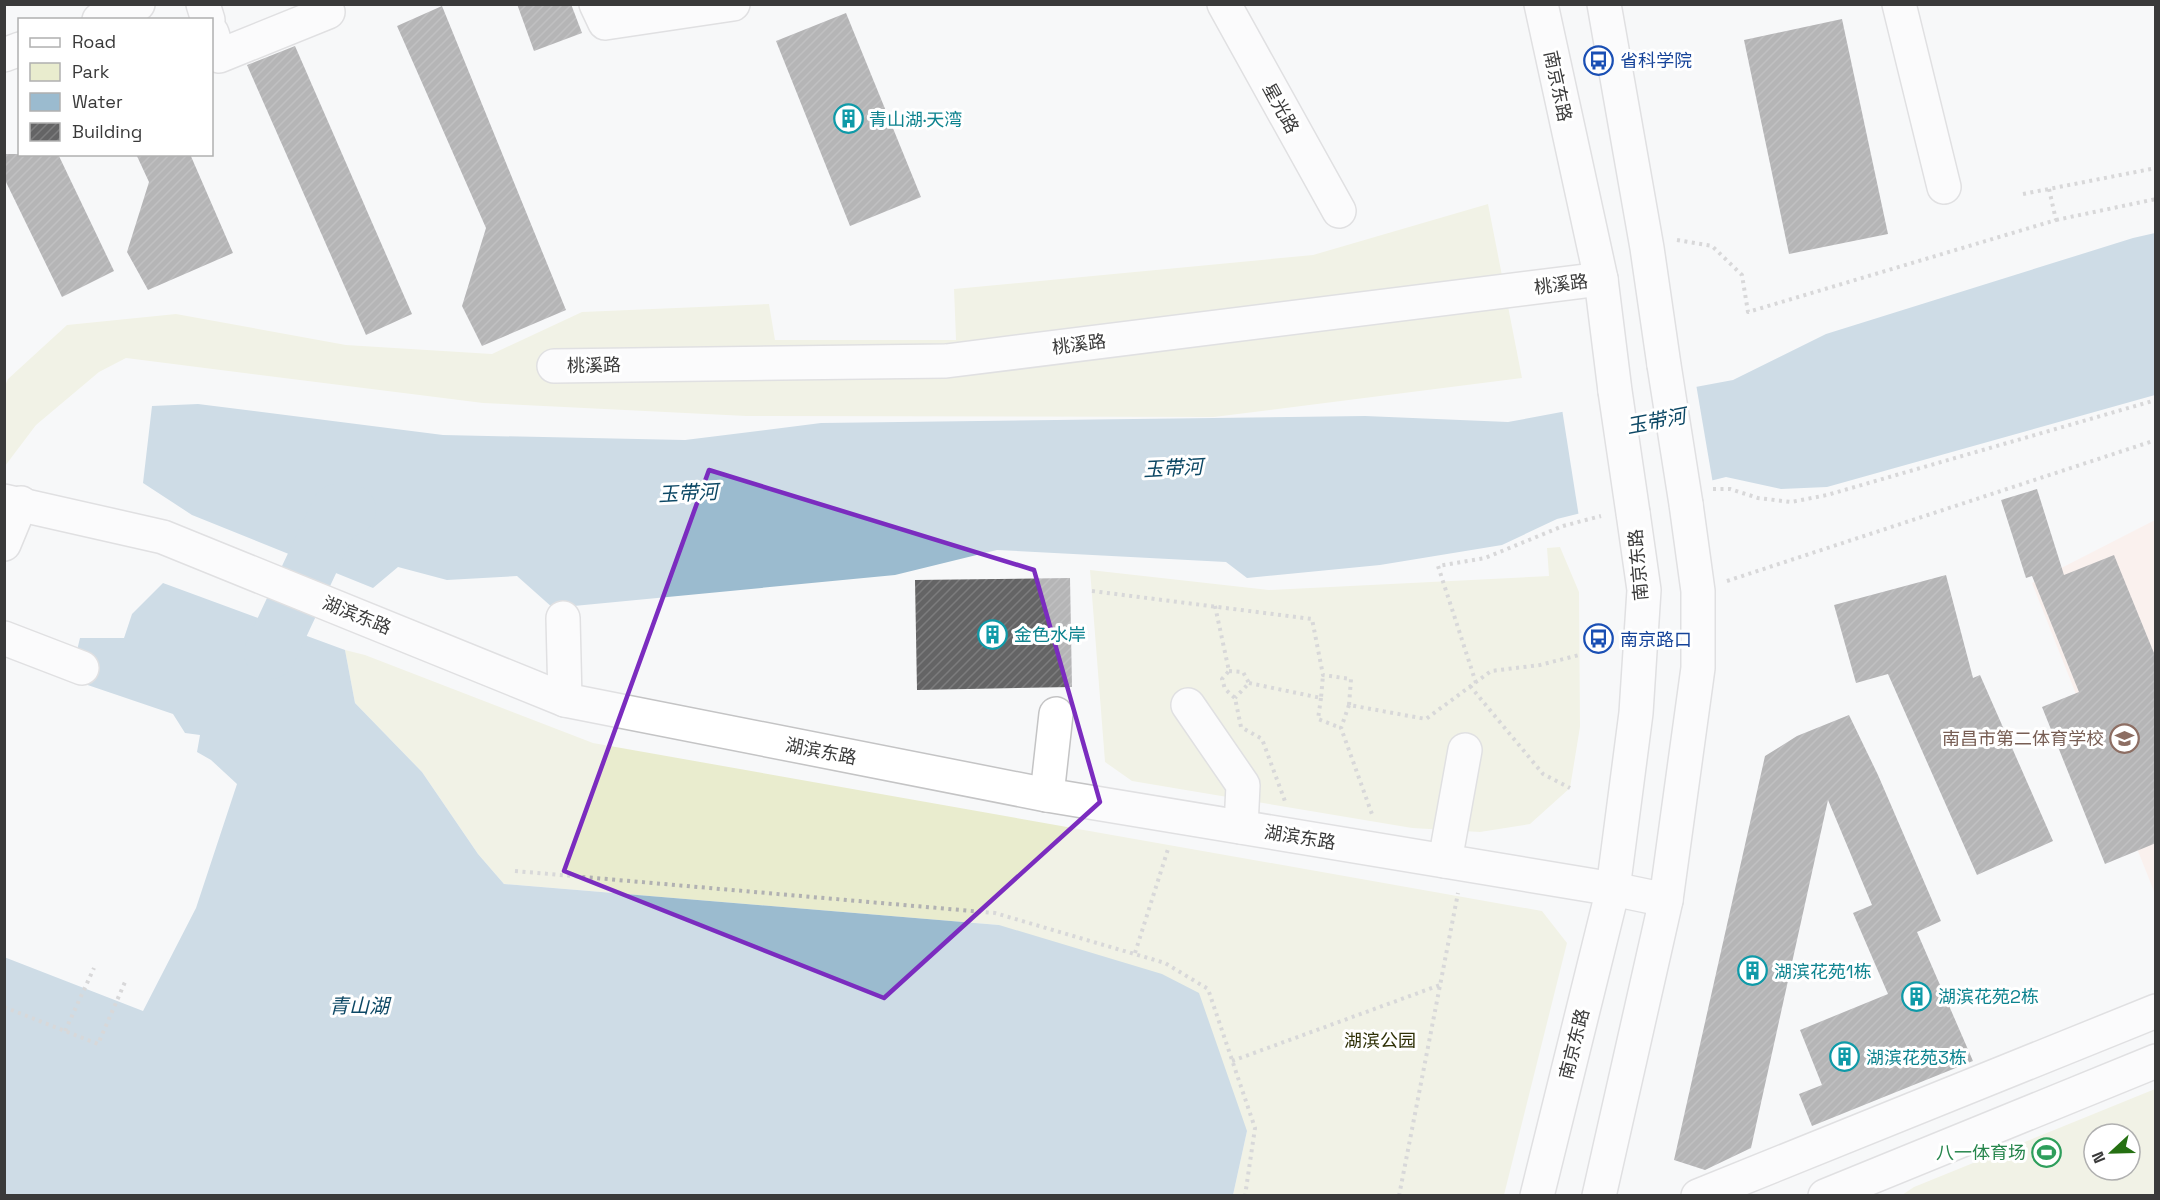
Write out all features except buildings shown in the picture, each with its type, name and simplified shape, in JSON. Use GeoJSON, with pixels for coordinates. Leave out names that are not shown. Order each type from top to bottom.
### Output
{"type":"FeatureCollection","features":[{"type":"Feature","properties":{"kind":"main road"},"geometry":{"type":"LineString","coordinates":[[104,18],[138,4]]}},
{"type":"Feature","properties":{"kind":"main road"},"geometry":{"type":"LineString","coordinates":[[596,4],[605,24],[733,4]]}},
{"type":"Feature","properties":{"kind":"main road","name":"星光路"},"geometry":{"type":"LineString","coordinates":[[1224,4],[1339,211]]}},
{"type":"Feature","properties":{"kind":"main road","name":"南京东路"},"geometry":{"type":"LineString","coordinates":[[1537,1196],[1613,888],[1636,713],[1644,591],[1620,514],[1616,391],[1601,279],[1540,4]]}},
{"type":"Feature","properties":{"kind":"main road"},"geometry":{"type":"LineString","coordinates":[[1599,1196],[1666,900],[1698,668],[1695,496],[1664,365],[1647,248],[1604,4]]}},
{"type":"Feature","properties":{"kind":"main road"},"geometry":{"type":"LineString","coordinates":[[1899,4],[1944,187]]}},
{"type":"Feature","properties":{"kind":"main road"},"geometry":{"type":"LineString","coordinates":[[213,36],[219,56],[328,12]]}},
{"type":"Feature","properties":{"kind":"main road","name":"桃溪路"},"geometry":{"type":"LineString","coordinates":[[554,366],[946,361],[1601,279]]}},
{"type":"Feature","properties":{"kind":"main road"},"geometry":{"type":"LineString","coordinates":[[4,544],[13,502]]}},
{"type":"Feature","properties":{"kind":"main road","name":"湖滨东路"},"geometry":{"type":"LineString","coordinates":[[13,502],[163,537],[565,700],[1047,795],[1613,888],[1666,900]]}},
{"type":"Feature","properties":{"kind":"main road"},"geometry":{"type":"LineString","coordinates":[[563,618],[565,700]]}},
{"type":"Feature","properties":{"kind":"main road"},"geometry":{"type":"LineString","coordinates":[[4,638],[82,668]]}},
{"type":"Feature","properties":{"kind":"main road"},"geometry":{"type":"LineString","coordinates":[[1188,705],[1243,785],[1240,827]]}},
{"type":"Feature","properties":{"kind":"main road"},"geometry":{"type":"LineString","coordinates":[[1047,795],[1056,714]]}},
{"type":"Feature","properties":{"kind":"main road"},"geometry":{"type":"LineString","coordinates":[[1455,862],[1465,750]]}},
{"type":"Feature","properties":{"kind":"main road"},"geometry":{"type":"LineString","coordinates":[[1698,1196],[2156,1011]]}},
{"type":"Feature","properties":{"kind":"main road"},"geometry":{"type":"LineString","coordinates":[[1825,1196],[2156,1061]]}},
{"type":"Feature","properties":{"kind":"path"},"geometry":{"type":"LineString","coordinates":[[2023,194],[2156,168]]}},
{"type":"Feature","properties":{"kind":"path"},"geometry":{"type":"LineString","coordinates":[[2049,189],[2056,220]]}},
{"type":"Feature","properties":{"kind":"path"},"geometry":{"type":"LineString","coordinates":[[1647,248],[1678,240],[1712,246],[1742,275],[1748,312],[2056,220],[2156,199]]}},
{"type":"Feature","properties":{"kind":"path"},"geometry":{"type":"LineString","coordinates":[[1695,496],[1730,489],[1758,498],[1791,502],[1827,495],[2156,400]]}},
{"type":"Feature","properties":{"kind":"path"},"geometry":{"type":"LineString","coordinates":[[1698,591],[2156,440]]}},
{"type":"Feature","properties":{"kind":"path"},"geometry":{"type":"LineString","coordinates":[[1476,683],[1438,566],[1485,558],[1563,526],[1620,514]]}},
{"type":"Feature","properties":{"kind":"path"},"geometry":{"type":"LineString","coordinates":[[1092,591],[1312,619],[1323,675],[1318,719],[1341,728]]}},
{"type":"Feature","properties":{"kind":"path"},"geometry":{"type":"LineString","coordinates":[[1215,606],[1229,671]]}},
{"type":"Feature","properties":{"kind":"path"},"geometry":{"type":"LineString","coordinates":[[1349,705],[1426,719],[1491,671],[1540,665],[1579,654]]}},
{"type":"Feature","properties":{"kind":"path"},"geometry":{"type":"LineString","coordinates":[[1229,671],[1243,672],[1249,684]]}},
{"type":"Feature","properties":{"kind":"path"},"geometry":{"type":"LineString","coordinates":[[1229,671],[1222,679],[1225,690],[1235,698],[1241,727],[1262,739],[1287,807]]}},
{"type":"Feature","properties":{"kind":"path"},"geometry":{"type":"LineString","coordinates":[[1323,675],[1351,679],[1349,705],[1341,728],[1375,822]]}},
{"type":"Feature","properties":{"kind":"path"},"geometry":{"type":"LineString","coordinates":[[1249,684],[1321,698]]}},
{"type":"Feature","properties":{"kind":"path"},"geometry":{"type":"LineString","coordinates":[[1235,698],[1249,684]]}},
{"type":"Feature","properties":{"kind":"path"},"geometry":{"type":"LineString","coordinates":[[1470,686],[1543,774],[1570,788]]}},
{"type":"Feature","properties":{"kind":"path"},"geometry":{"type":"LineString","coordinates":[[1135,953],[1179,817]]}},
{"type":"Feature","properties":{"kind":"path"},"geometry":{"type":"LineString","coordinates":[[1399,1196],[1440,984],[1455,862]]}},
{"type":"Feature","properties":{"kind":"path"},"geometry":{"type":"LineString","coordinates":[[515,871],[995,913],[1165,963],[1208,989],[1255,1128],[1245,1196]]}},
{"type":"Feature","properties":{"kind":"path"},"geometry":{"type":"LineString","coordinates":[[65,1031],[94,968]]}},
{"type":"Feature","properties":{"kind":"path"},"geometry":{"type":"LineString","coordinates":[[4,1007],[98,1044],[125,982]]}},
{"type":"Feature","properties":{"kind":"path"},"geometry":{"type":"LineString","coordinates":[[1232,1061],[1440,984]]}},
{"type":"Feature","properties":{"kind":"highlighted area"},"geometry":{"type":"Polygon","coordinates":[[[709,470],[1034,570],[1100,802],[884,998],[564,871],[709,470]]]}},
{"type":"Feature","properties":{"kind":"shaded area","name":"南昌市第二体育学校"},"geometry":{"type":"Polygon","coordinates":[[[2155,520],[2155,894],[2032,583],[2155,520]]]}},
{"type":"Feature","properties":{"kind":"green space"},"geometry":{"type":"Polygon","coordinates":[[[1488,204],[1522,378],[1214,417],[746,416],[483,403],[126,358],[99,372],[36,425],[5,466],[4,388],[8,379],[67,325],[176,314],[346,345],[492,354],[582,312],[769,304],[775,340],[956,340],[954,289],[1313,255],[1488,204]]]}},
{"type":"Feature","properties":{"kind":"green space"},"geometry":{"type":"Polygon","coordinates":[[[1560,547],[1579,592],[1580,727],[1570,788],[1530,824],[1480,832],[1412,828],[1132,781],[1105,762],[1090,570],[1269,590],[1549,576],[1547,548],[1560,547]]]}},
{"type":"Feature","properties":{"kind":"green space","name":"湖滨公园"},"geometry":{"type":"Polygon","coordinates":[[[345,650],[365,655],[593,743],[1542,911],[1567,943],[1504,1195],[1233,1195],[1247,1131],[999,925],[504,884],[478,854],[422,772],[355,703],[345,650]]]}},
{"type":"Feature","properties":{"kind":"green space","name":"八一体育场"},"geometry":{"type":"Polygon","coordinates":[[[2155,1089],[2155,1195],[1902,1195],[1914,1187],[2155,1089]]]}},
{"type":"Feature","properties":{"kind":"water"},"geometry":{"type":"Polygon","coordinates":[[[2155,233],[2155,395],[1827,487],[1781,489],[1726,477],[1557,519],[1502,545],[1380,565],[1247,578],[1226,562],[997,550],[895,575],[553,608],[517,576],[447,580],[398,567],[373,588],[192,515],[143,483],[152,406],[198,404],[443,435],[685,440],[821,423],[1365,416],[1508,422],[1733,380],[1826,334],[2155,233]]]}},
{"type":"Feature","properties":{"kind":"water","name":"青山湖"},"geometry":{"type":"Polygon","coordinates":[[[163,583],[345,650],[355,703],[422,772],[478,854],[504,884],[999,925],[1162,974],[1199,993],[1247,1131],[1233,1195],[5,1195],[4,957],[143,1011],[196,908],[237,784],[211,760],[197,752],[200,735],[185,733],[173,714],[70,679],[80,638],[124,638],[132,614],[163,583]]]}},
{"type":"Feature","properties":{"kind":"pier"},"geometry":{"type":"Polygon","coordinates":[[[1696,384],[1713,484],[1579,517],[1562,409],[1696,384]]]}},
{"type":"Feature","properties":{"kind":"waterway","name":"玉带河"},"geometry":{"type":"LineString","coordinates":[[270,653],[337,510],[350,510]]}},
{"type":"Feature","properties":{"kind":"place","name":"省科学院"},"geometry":{"type":"Point","coordinates":[1599,60]}},
{"type":"Feature","properties":{"kind":"place","name":"青山湖·天湾"},"geometry":{"type":"Point","coordinates":[848,119]}},
{"type":"Feature","properties":{"kind":"place","name":"金色水岸"},"geometry":{"type":"Point","coordinates":[993,634]}},
{"type":"Feature","properties":{"kind":"place","name":"南京路口"},"geometry":{"type":"Point","coordinates":[1599,639]}},
{"type":"Feature","properties":{"kind":"place","name":"南昌市第二体育学校"},"geometry":{"type":"Point","coordinates":[2125,738]}},
{"type":"Feature","properties":{"kind":"place","name":"湖滨花苑1栋"},"geometry":{"type":"Point","coordinates":[1753,971]}},
{"type":"Feature","properties":{"kind":"place","name":"湖滨花苑2栋"},"geometry":{"type":"Point","coordinates":[1917,996]}},
{"type":"Feature","properties":{"kind":"place","name":"湖滨花苑3栋"},"geometry":{"type":"Point","coordinates":[1845,1057]}},
{"type":"Feature","properties":{"kind":"place","name":"八一体育场"},"geometry":{"type":"Point","coordinates":[2047,1152]}}]}
